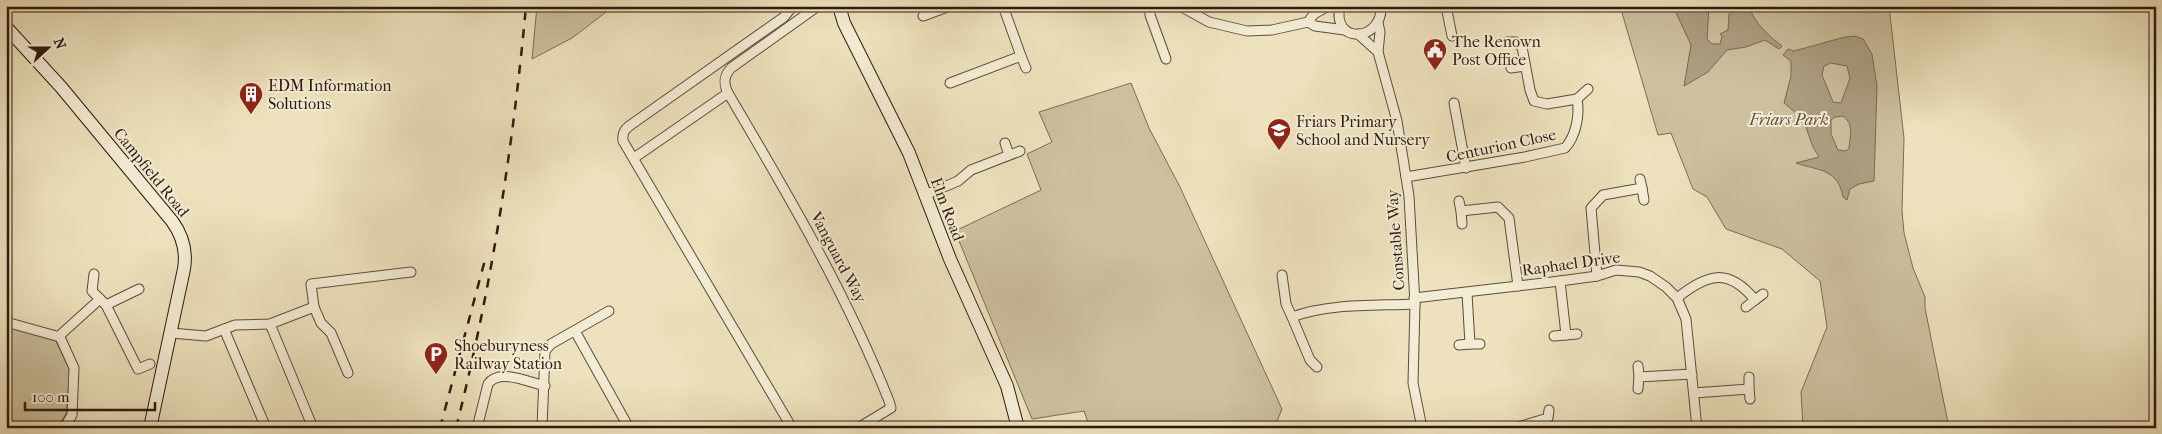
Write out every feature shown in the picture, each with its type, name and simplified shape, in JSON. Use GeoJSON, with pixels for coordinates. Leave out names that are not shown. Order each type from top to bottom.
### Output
{"type":"FeatureCollection","features":[{"type":"Feature","properties":{"kind":"street"},"geometry":{"type":"LineString","coordinates":[[792,428],[622,135],[624,130],[784,17],[793,6]]}},
{"type":"Feature","properties":{"kind":"street"},"geometry":{"type":"LineString","coordinates":[[634,158],[728,92],[724,82],[728,71],[818,6]]}},
{"type":"Feature","properties":{"kind":"street","name":"Elm Road"},"geometry":{"type":"LineString","coordinates":[[839,6],[844,22],[900,133],[954,267],[1007,386],[1018,428]]}},
{"type":"Feature","properties":{"kind":"street"},"geometry":{"type":"LineString","coordinates":[[923,16],[950,6]]}},
{"type":"Feature","properties":{"kind":"street"},"geometry":{"type":"LineString","coordinates":[[1003,6],[1026,68]]}},
{"type":"Feature","properties":{"kind":"street"},"geometry":{"type":"LineString","coordinates":[[1150,6],[1150,15],[1166,59]]}},
{"type":"Feature","properties":{"kind":"street"},"geometry":{"type":"LineString","coordinates":[[1180,6],[1210,22],[1247,31],[1272,30],[1308,22],[1314,14],[1328,6]]}},
{"type":"Feature","properties":{"kind":"street"},"geometry":{"type":"LineString","coordinates":[[1340,6],[1338,19],[1345,30]]}},
{"type":"Feature","properties":{"kind":"street","name":"Constable Way"},"geometry":{"type":"LineString","coordinates":[[1381,6],[1381,17],[1378,23],[1380,32],[1378,52],[1392,97],[1406,177],[1412,233],[1414,301],[1413,383],[1422,428]]}},
{"type":"Feature","properties":{"kind":"street"},"geometry":{"type":"LineString","coordinates":[[1446,6],[1452,36]]}},
{"type":"Feature","properties":{"kind":"street"},"geometry":{"type":"LineString","coordinates":[[1308,22],[1315,26],[1345,30],[1358,34],[1378,52]]}},
{"type":"Feature","properties":{"kind":"street"},"geometry":{"type":"LineString","coordinates":[[1358,34],[1366,32],[1378,23]]}},
{"type":"Feature","properties":{"kind":"street","name":"Campfield Road"},"geometry":{"type":"LineString","coordinates":[[6,27],[61,87],[178,230],[184,243],[185,263],[150,428]]}},
{"type":"Feature","properties":{"kind":"street"},"geometry":{"type":"LineString","coordinates":[[1507,42],[1516,42],[1522,47],[1530,90],[1534,101],[1542,105],[1577,99],[1588,89]]}},
{"type":"Feature","properties":{"kind":"street"},"geometry":{"type":"LineString","coordinates":[[738,48],[745,59]]}},
{"type":"Feature","properties":{"kind":"street"},"geometry":{"type":"LineString","coordinates":[[950,83],[1021,56]]}},
{"type":"Feature","properties":{"kind":"street"},"geometry":{"type":"LineString","coordinates":[[1511,68],[1525,66]]}},
{"type":"Feature","properties":{"kind":"street","name":"Vanguard Way"},"geometry":{"type":"LineString","coordinates":[[728,92],[823,258],[869,352],[889,401],[891,408],[858,428]]}},
{"type":"Feature","properties":{"kind":"street","name":"Centurion Close"},"geometry":{"type":"LineString","coordinates":[[1406,177],[1466,168],[1565,148],[1569,144],[1579,114],[1577,99]]}},
{"type":"Feature","properties":{"kind":"street"},"geometry":{"type":"LineString","coordinates":[[1454,103],[1466,168]]}},
{"type":"Feature","properties":{"kind":"street"},"geometry":{"type":"LineString","coordinates":[[1005,143],[1010,155]]}},
{"type":"Feature","properties":{"kind":"street"},"geometry":{"type":"LineString","coordinates":[[925,195],[958,181],[971,170],[1020,151]]}},
{"type":"Feature","properties":{"kind":"street"},"geometry":{"type":"LineString","coordinates":[[1597,276],[1591,208],[1603,195],[1641,184],[1644,200]]}},
{"type":"Feature","properties":{"kind":"street"},"geometry":{"type":"LineString","coordinates":[[1459,201],[1462,224]]}},
{"type":"Feature","properties":{"kind":"street"},"geometry":{"type":"LineString","coordinates":[[1460,211],[1498,208],[1509,218],[1518,286]]}},
{"type":"Feature","properties":{"kind":"street","name":"Raphael Drive"},"geometry":{"type":"LineString","coordinates":[[1292,317],[1306,312],[1414,301],[1597,276],[1616,270],[1639,272],[1659,281],[1677,298],[1688,327],[1697,428]]}},
{"type":"Feature","properties":{"kind":"street"},"geometry":{"type":"LineString","coordinates":[[348,373],[331,333],[322,323],[314,307],[312,284],[411,272]]}},
{"type":"Feature","properties":{"kind":"street"},"geometry":{"type":"LineString","coordinates":[[94,274],[92,291],[103,302],[138,369],[150,364]]}},
{"type":"Feature","properties":{"kind":"street"},"geometry":{"type":"LineString","coordinates":[[1282,275],[1286,304],[1310,360],[1317,367]]}},
{"type":"Feature","properties":{"kind":"street"},"geometry":{"type":"LineString","coordinates":[[1677,298],[1698,282],[1728,278],[1738,283],[1755,300]]}},
{"type":"Feature","properties":{"kind":"street"},"geometry":{"type":"LineString","coordinates":[[1560,281],[1566,335]]}},
{"type":"Feature","properties":{"kind":"street"},"geometry":{"type":"LineString","coordinates":[[59,336],[103,302],[139,289]]}},
{"type":"Feature","properties":{"kind":"street"},"geometry":{"type":"LineString","coordinates":[[1467,293],[1470,344]]}},
{"type":"Feature","properties":{"kind":"street"},"geometry":{"type":"LineString","coordinates":[[1746,307],[1763,294]]}},
{"type":"Feature","properties":{"kind":"street"},"geometry":{"type":"LineString","coordinates":[[170,333],[198,337],[206,336],[242,324],[270,324],[314,307]]}},
{"type":"Feature","properties":{"kind":"street"},"geometry":{"type":"LineString","coordinates":[[542,428],[545,351],[551,344],[609,311]]}},
{"type":"Feature","properties":{"kind":"street"},"geometry":{"type":"LineString","coordinates":[[6,332],[8,322],[59,336],[74,368],[72,415],[64,428]]}},
{"type":"Feature","properties":{"kind":"street"},"geometry":{"type":"LineString","coordinates":[[270,324],[313,428]]}},
{"type":"Feature","properties":{"kind":"street"},"geometry":{"type":"LineString","coordinates":[[224,329],[266,428]]}},
{"type":"Feature","properties":{"kind":"street"},"geometry":{"type":"LineString","coordinates":[[574,331],[629,428]]}},
{"type":"Feature","properties":{"kind":"street"},"geometry":{"type":"LineString","coordinates":[[1554,336],[1577,334]]}},
{"type":"Feature","properties":{"kind":"street"},"geometry":{"type":"LineString","coordinates":[[1459,345],[1480,344]]}},
{"type":"Feature","properties":{"kind":"street"},"geometry":{"type":"LineString","coordinates":[[1638,366],[1638,389]]}},
{"type":"Feature","properties":{"kind":"street"},"geometry":{"type":"LineString","coordinates":[[1639,377],[1692,374]]}},
{"type":"Feature","properties":{"kind":"street"},"geometry":{"type":"LineString","coordinates":[[477,428],[488,384],[492,379],[502,376],[545,386]]}},
{"type":"Feature","properties":{"kind":"street"},"geometry":{"type":"LineString","coordinates":[[1749,377],[1750,399]]}},
{"type":"Feature","properties":{"kind":"street"},"geometry":{"type":"LineString","coordinates":[[1694,394],[1749,389]]}},
{"type":"Feature","properties":{"kind":"street"},"geometry":{"type":"LineString","coordinates":[[1515,428],[1549,419]]}},
{"type":"Feature","properties":{"kind":"green space"},"geometry":{"type":"Polygon","coordinates":[[[537,6],[614,6],[572,38],[532,59],[537,6]]]}},
{"type":"Feature","properties":{"kind":"green space","name":"Friars Park"},"geometry":{"type":"Polygon","coordinates":[[[1620,6],[1889,6],[1904,138],[1902,211],[1904,233],[1913,268],[1925,297],[1925,308],[1949,428],[1803,428],[1801,392],[1827,327],[1820,281],[1782,249],[1726,229],[1707,197],[1693,189],[1671,133],[1658,135],[1620,6]]]}},
{"type":"Feature","properties":{"kind":"green space"},"geometry":{"type":"Polygon","coordinates":[[[1131,83],[1149,128],[1180,187],[1282,409],[1276,424],[1235,428],[1090,428],[1084,411],[1032,419],[955,231],[1041,190],[1027,154],[1052,142],[1039,112],[1131,83]]]}},
{"type":"Feature","properties":{"kind":"green space"},"geometry":{"type":"Polygon","coordinates":[[[13,327],[56,341],[70,371],[66,414],[57,428],[6,428],[12,361],[6,361],[6,328],[13,327]]]}},
{"type":"Feature","properties":{"kind":"shaded area"},"geometry":{"type":"Polygon","coordinates":[[[1673,6],[1709,6],[1707,39],[1712,44],[1720,44],[1722,36],[1720,34],[1728,30],[1729,14],[1734,10],[1733,6],[1749,6],[1758,23],[1782,46],[1779,49],[1765,40],[1746,47],[1727,50],[1708,72],[1684,86],[1691,45],[1673,6]]]}},
{"type":"Feature","properties":{"kind":"shaded area"},"geometry":{"type":"Polygon","coordinates":[[[1855,36],[1863,39],[1872,54],[1877,86],[1874,181],[1859,184],[1850,189],[1847,200],[1843,197],[1837,181],[1827,172],[1796,163],[1819,157],[1813,147],[1803,119],[1784,103],[1791,76],[1791,61],[1783,55],[1788,49],[1794,51],[1855,36]],[[1831,63],[1824,66],[1822,75],[1833,102],[1841,103],[1850,78],[1847,66],[1831,63]],[[1843,116],[1835,117],[1831,120],[1831,134],[1838,150],[1846,151],[1849,148],[1850,126],[1843,116]]]}},
{"type":"Feature","properties":{"kind":"railway"},"geometry":{"type":"LineString","coordinates":[[456,428],[480,324],[499,218],[521,59],[526,6]]}},
{"type":"Feature","properties":{"kind":"railway"},"geometry":{"type":"LineString","coordinates":[[440,428],[486,256]]}},
{"type":"Feature","properties":{"kind":"place","name":"The Renown Post Office"},"geometry":{"type":"Point","coordinates":[1435,71]}},
{"type":"Feature","properties":{"kind":"place","name":"EDM Information Solutions"},"geometry":{"type":"Point","coordinates":[251,115]}},
{"type":"Feature","properties":{"kind":"place","name":"Friars Primary School and Nursery"},"geometry":{"type":"Point","coordinates":[1279,151]}},
{"type":"Feature","properties":{"kind":"place","name":"Shoeburyness Railway Station"},"geometry":{"type":"Point","coordinates":[436,375]}}]}
